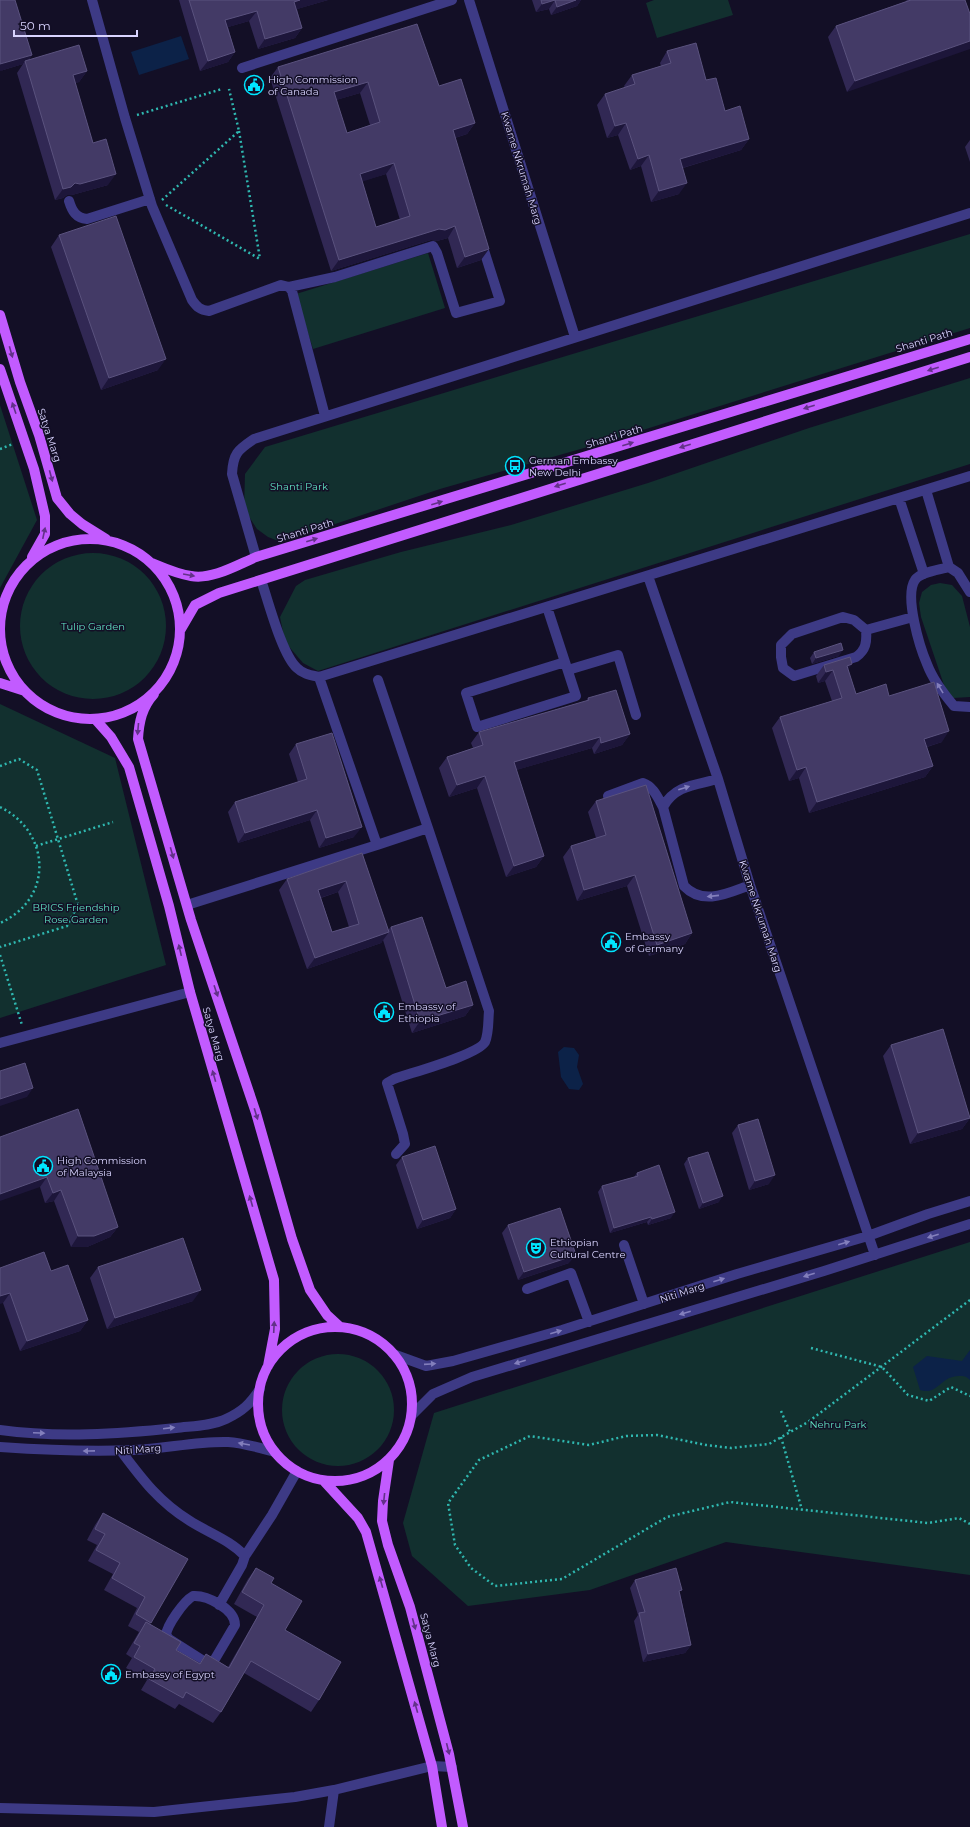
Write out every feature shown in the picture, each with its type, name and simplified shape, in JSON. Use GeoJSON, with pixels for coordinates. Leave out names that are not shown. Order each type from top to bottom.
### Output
{"type":"FeatureCollection","features":[{"type":"Feature","properties":{"kind":"main road","name":"Satya Marg"},"geometry":{"type":"LineString","coordinates":[[0,315],[20,382],[39,436],[57,498],[70,514],[82,524],[108,540]]}},
{"type":"Feature","properties":{"kind":"main road","name":"Shanti Path"},"geometry":{"type":"LineString","coordinates":[[152,563],[174,572],[192,576],[209,575],[256,557],[970,339]]}},
{"type":"Feature","properties":{"kind":"main road"},"geometry":{"type":"LineString","coordinates":[[181,629],[195,605],[219,592],[970,357]]}},
{"type":"Feature","properties":{"kind":"main road"},"geometry":{"type":"LineString","coordinates":[[0,369],[34,469],[45,516],[45,534],[37,550],[12,584],[3,604],[0,629],[4,656],[25,691],[37,701],[64,715],[95,719],[111,717],[127,712],[154,694],[168,675],[178,653],[181,629],[179,611],[173,593],[164,577],[152,563],[139,552],[124,545],[108,540],[78,539],[49,548],[36,556],[25,567]]}},
{"type":"Feature","properties":{"kind":"main road"},"geometry":{"type":"LineString","coordinates":[[0,683],[25,691]]}},
{"type":"Feature","properties":{"kind":"main road","name":"Satya Marg"},"geometry":{"type":"LineString","coordinates":[[154,694],[149,700],[139,723],[138,739],[187,905],[253,1106],[292,1239],[310,1290],[327,1315],[340,1328]]}},
{"type":"Feature","properties":{"kind":"main road","name":"Satya Marg"},"geometry":{"type":"LineString","coordinates":[[95,719],[111,737],[130,767],[169,906],[190,992],[274,1280],[274,1329],[268,1366]]}},
{"type":"Feature","properties":{"kind":"main road"},"geometry":{"type":"LineString","coordinates":[[340,1328],[360,1331],[378,1340],[393,1354],[401,1364],[409,1382],[413,1402],[412,1415],[406,1435],[402,1444],[389,1460],[366,1476],[338,1482],[310,1477],[297,1471],[275,1452],[266,1438],[260,1422],[258,1406],[260,1389],[268,1366],[280,1351],[294,1339],[316,1330],[340,1328]]}},
{"type":"Feature","properties":{"kind":"main road","name":"Satya Marg"},"geometry":{"type":"LineString","coordinates":[[389,1460],[383,1501],[382,1521],[388,1545],[410,1607],[452,1767],[463,1827]]}},
{"type":"Feature","properties":{"kind":"main road"},"geometry":{"type":"LineString","coordinates":[[324,1480],[358,1518],[366,1532],[432,1766],[442,1827]]}},
{"type":"Feature","properties":{"kind":"street"},"geometry":{"type":"LineString","coordinates":[[92,0],[125,118],[150,199],[192,300],[196,306],[202,310],[209,311],[281,285],[289,287],[335,276],[433,246],[437,253],[456,313],[500,301],[478,228]]}},
{"type":"Feature","properties":{"kind":"street"},"geometry":{"type":"LineString","coordinates":[[242,68],[410,17],[452,0]]}},
{"type":"Feature","properties":{"kind":"street","name":"Kwame Nkrumah Marg"},"geometry":{"type":"LineString","coordinates":[[469,0],[575,336]]}},
{"type":"Feature","properties":{"kind":"street"},"geometry":{"type":"LineString","coordinates":[[68,201],[72,212],[82,219],[87,219],[150,199]]}},
{"type":"Feature","properties":{"kind":"street"},"geometry":{"type":"LineString","coordinates":[[256,557],[232,474],[233,460],[241,448],[254,439],[575,336],[970,213]]}},
{"type":"Feature","properties":{"kind":"street"},"geometry":{"type":"LineString","coordinates":[[289,287],[292,291],[325,416]]}},
{"type":"Feature","properties":{"kind":"street"},"geometry":{"type":"LineString","coordinates":[[261,580],[286,650],[296,667],[307,675],[319,677],[970,476]]}},
{"type":"Feature","properties":{"kind":"street"},"geometry":{"type":"LineString","coordinates":[[926,490],[949,567],[958,573],[970,592]]}},
{"type":"Feature","properties":{"kind":"street"},"geometry":{"type":"LineString","coordinates":[[899,498],[924,574]]}},
{"type":"Feature","properties":{"kind":"street"},"geometry":{"type":"LineString","coordinates":[[949,567],[924,574],[915,579],[911,590],[913,617],[927,664],[942,692],[954,706],[970,706]]}},
{"type":"Feature","properties":{"kind":"street","name":"Kwame Nkrumah Marg"},"geometry":{"type":"LineString","coordinates":[[648,576],[718,779],[750,885],[875,1255]]}},
{"type":"Feature","properties":{"kind":"street"},"geometry":{"type":"LineString","coordinates":[[547,607],[566,666],[576,696],[477,727],[466,693],[566,666],[618,655],[636,715]]}},
{"type":"Feature","properties":{"kind":"street"},"geometry":{"type":"LineString","coordinates":[[843,617],[854,620],[866,630],[867,642],[863,652],[856,657],[794,676],[783,668],[781,645],[792,634],[843,617]]}},
{"type":"Feature","properties":{"kind":"street"},"geometry":{"type":"LineString","coordinates":[[866,630],[913,617]]}},
{"type":"Feature","properties":{"kind":"street"},"geometry":{"type":"LineString","coordinates":[[319,677],[377,845]]}},
{"type":"Feature","properties":{"kind":"street"},"geometry":{"type":"LineString","coordinates":[[378,680],[488,1011],[488,1031],[484,1043],[474,1050],[450,1060],[394,1079],[387,1084],[403,1134],[404,1144],[396,1154]]}},
{"type":"Feature","properties":{"kind":"street"},"geometry":{"type":"LineString","coordinates":[[663,807],[668,797],[679,789],[718,779]]}},
{"type":"Feature","properties":{"kind":"street"},"geometry":{"type":"LineString","coordinates":[[608,796],[643,783],[648,784],[656,794],[663,807],[684,886],[691,893],[701,897],[713,896],[727,894],[750,885]]}},
{"type":"Feature","properties":{"kind":"street"},"geometry":{"type":"LineString","coordinates":[[187,905],[428,828]]}},
{"type":"Feature","properties":{"kind":"street"},"geometry":{"type":"LineString","coordinates":[[0,1043],[190,992]]}},
{"type":"Feature","properties":{"kind":"street","name":"Niti Marg"},"geometry":{"type":"LineString","coordinates":[[393,1354],[426,1366],[453,1361],[589,1322],[737,1274],[868,1236],[928,1214],[970,1201]]}},
{"type":"Feature","properties":{"kind":"street","name":"Niti Marg"},"geometry":{"type":"LineString","coordinates":[[412,1415],[432,1394],[472,1377],[875,1255],[970,1224]]}},
{"type":"Feature","properties":{"kind":"street"},"geometry":{"type":"LineString","coordinates":[[624,1245],[644,1304]]}},
{"type":"Feature","properties":{"kind":"street"},"geometry":{"type":"LineString","coordinates":[[527,1290],[570,1273],[589,1322]]}},
{"type":"Feature","properties":{"kind":"street","name":"Niti Marg"},"geometry":{"type":"LineString","coordinates":[[0,1430],[74,1434],[138,1432],[210,1423],[225,1420],[238,1413],[250,1404],[260,1389]]}},
{"type":"Feature","properties":{"kind":"street","name":"Niti Marg"},"geometry":{"type":"LineString","coordinates":[[0,1447],[65,1452],[121,1451],[212,1442],[229,1442],[246,1444],[275,1452]]}},
{"type":"Feature","properties":{"kind":"street"},"geometry":{"type":"LineString","coordinates":[[121,1451],[162,1502],[190,1521],[236,1546],[245,1556]]}},
{"type":"Feature","properties":{"kind":"street"},"geometry":{"type":"LineString","coordinates":[[218,1604],[242,1565],[245,1556],[272,1515],[297,1471]]}},
{"type":"Feature","properties":{"kind":"street"},"geometry":{"type":"LineString","coordinates":[[199,1596],[218,1604],[232,1615],[235,1620],[235,1625],[215,1659],[210,1662],[205,1662],[169,1639],[166,1635],[188,1598],[199,1596]]}},
{"type":"Feature","properties":{"kind":"street"},"geometry":{"type":"LineString","coordinates":[[0,1808],[154,1812],[295,1797],[334,1790],[432,1766],[452,1767]]}},
{"type":"Feature","properties":{"kind":"street"},"geometry":{"type":"LineString","coordinates":[[329,1827],[334,1790]]}},
{"type":"Feature","properties":{"kind":"path"},"geometry":{"type":"LineString","coordinates":[[125,118],[222,89]]}},
{"type":"Feature","properties":{"kind":"path"},"geometry":{"type":"LineString","coordinates":[[229,89],[238,131],[260,259],[160,202],[238,131]]}},
{"type":"Feature","properties":{"kind":"path"},"geometry":{"type":"LineString","coordinates":[[0,766],[19,760],[38,770],[78,905],[67,926],[0,947]]}},
{"type":"Feature","properties":{"kind":"path"},"geometry":{"type":"LineString","coordinates":[[0,807],[21,820],[29,830],[36,846],[39,865],[35,889],[22,909],[12,917],[0,923]]}},
{"type":"Feature","properties":{"kind":"path"},"geometry":{"type":"LineString","coordinates":[[36,846],[113,822]]}},
{"type":"Feature","properties":{"kind":"path"},"geometry":{"type":"LineString","coordinates":[[0,955],[26,1035]]}},
{"type":"Feature","properties":{"kind":"path"},"geometry":{"type":"LineString","coordinates":[[970,1300],[808,1422],[769,1444],[731,1448],[657,1435],[626,1436],[589,1445],[530,1436],[479,1460],[448,1503],[455,1545],[472,1568],[495,1586],[562,1579],[667,1517],[730,1502],[928,1523],[960,1518],[970,1524]]}},
{"type":"Feature","properties":{"kind":"path"},"geometry":{"type":"LineString","coordinates":[[811,1348],[882,1367],[908,1395],[929,1401],[951,1387],[970,1396]]}},
{"type":"Feature","properties":{"kind":"path"},"geometry":{"type":"LineString","coordinates":[[782,1411],[790,1432]]}},
{"type":"Feature","properties":{"kind":"path"},"geometry":{"type":"LineString","coordinates":[[781,1437],[802,1510]]}},
{"type":"Feature","properties":{"kind":"green space"},"geometry":{"type":"Polygon","coordinates":[[[654,0],[728,0],[733,15],[657,38],[646,3],[654,0]]]}},
{"type":"Feature","properties":{"kind":"green space","name":"Shanti Park"},"geometry":{"type":"Polygon","coordinates":[[[970,234],[970,328],[598,444],[440,489],[281,542],[268,537],[257,529],[244,509],[245,474],[265,447],[970,234]]]}},
{"type":"Feature","properties":{"kind":"green space"},"geometry":{"type":"Polygon","coordinates":[[[428,253],[445,308],[313,349],[296,294],[428,253]]]}},
{"type":"Feature","properties":{"kind":"green space"},"geometry":{"type":"Polygon","coordinates":[[[970,378],[970,464],[318,671],[303,663],[285,642],[280,617],[296,586],[305,580],[401,552],[511,525],[648,483],[809,428],[970,378]]]}},
{"type":"Feature","properties":{"kind":"green space"},"geometry":{"type":"Polygon","coordinates":[[[0,405],[37,520],[0,588],[0,405]]]}},
{"type":"Feature","properties":{"kind":"green space","name":"Tulip Garden"},"geometry":{"type":"Polygon","coordinates":[[[86,553],[100,553],[121,559],[133,565],[145,574],[154,586],[163,605],[166,626],[163,647],[154,666],[145,678],[133,687],[114,696],[100,699],[86,699],[65,693],[53,687],[41,678],[32,666],[23,647],[20,633],[20,619],[26,598],[32,586],[41,574],[53,565],[72,556],[86,553]]]}},
{"type":"Feature","properties":{"kind":"green space"},"geometry":{"type":"Polygon","coordinates":[[[940,583],[952,585],[962,596],[970,627],[970,697],[953,698],[946,691],[921,617],[919,603],[922,592],[931,585],[940,583]]]}},
{"type":"Feature","properties":{"kind":"green space","name":"BRICS Friendship Rose Garden"},"geometry":{"type":"Polygon","coordinates":[[[0,704],[115,758],[166,965],[0,1018],[0,704]]]}},
{"type":"Feature","properties":{"kind":"green space","name":"Nehru Park"},"geometry":{"type":"Polygon","coordinates":[[[970,1242],[970,1575],[726,1542],[590,1590],[468,1606],[412,1556],[403,1523],[434,1413],[970,1242]]]}},
{"type":"Feature","properties":{"kind":"green space"},"geometry":{"type":"Polygon","coordinates":[[[338,1354],[360,1358],[378,1370],[390,1388],[394,1410],[390,1432],[378,1450],[360,1462],[338,1466],[316,1462],[298,1450],[286,1432],[282,1410],[286,1388],[298,1370],[316,1358],[338,1354]]]}},
{"type":"Feature","properties":{"kind":"water"},"geometry":{"type":"Polygon","coordinates":[[[181,36],[189,59],[139,75],[131,52],[181,36]]]}},
{"type":"Feature","properties":{"kind":"water"},"geometry":{"type":"Polygon","coordinates":[[[564,1047],[574,1048],[579,1055],[577,1067],[583,1084],[579,1090],[569,1089],[561,1077],[558,1052],[564,1047]]]}},
{"type":"Feature","properties":{"kind":"water"},"geometry":{"type":"Polygon","coordinates":[[[970,1350],[970,1380],[964,1376],[953,1377],[947,1379],[931,1390],[920,1390],[913,1367],[927,1356],[962,1361],[970,1350]]]}},
{"type":"Feature","properties":{"kind":"building"},"geometry":{"type":"Polygon","coordinates":[[[0,0],[15,0],[32,55],[0,64],[0,0]]]}},
{"type":"Feature","properties":{"kind":"building"},"geometry":{"type":"Polygon","coordinates":[[[189,0],[300,0],[294,2],[302,28],[265,39],[257,11],[225,20],[235,52],[208,61],[189,0]]]}},
{"type":"Feature","properties":{"kind":"building"},"geometry":{"type":"Polygon","coordinates":[[[541,0],[555,0],[542,4],[541,0]]]}},
{"type":"Feature","properties":{"kind":"building"},"geometry":{"type":"Polygon","coordinates":[[[555,0],[576,0],[557,7],[555,0]]]}},
{"type":"Feature","properties":{"kind":"building"},"geometry":{"type":"Polygon","coordinates":[[[911,0],[965,0],[970,14],[970,41],[855,81],[836,26],[911,0]]]}},
{"type":"Feature","properties":{"kind":"building"},"geometry":{"type":"Polygon","coordinates":[[[417,24],[439,86],[461,79],[475,123],[453,130],[489,249],[465,257],[455,226],[445,230],[439,229],[339,260],[278,67],[417,24]],[[368,82],[334,92],[347,133],[380,122],[368,82]],[[394,163],[360,174],[376,227],[410,216],[394,163]]]}},
{"type":"Feature","properties":{"kind":"building"},"geometry":{"type":"Polygon","coordinates":[[[696,43],[706,80],[716,78],[725,111],[740,106],[749,139],[680,159],[687,183],[659,191],[649,155],[638,159],[626,123],[615,126],[605,94],[635,84],[632,75],[671,63],[667,51],[696,43]]]}},
{"type":"Feature","properties":{"kind":"building"},"geometry":{"type":"Polygon","coordinates":[[[79,45],[87,71],[73,75],[93,143],[106,139],[116,174],[80,184],[75,183],[71,187],[63,189],[25,61],[79,45]]]}},
{"type":"Feature","properties":{"kind":"building"},"geometry":{"type":"Polygon","coordinates":[[[116,216],[166,359],[109,378],[59,235],[116,216]]]}},
{"type":"Feature","properties":{"kind":"building"},"geometry":{"type":"Polygon","coordinates":[[[841,643],[843,650],[816,658],[814,652],[841,643]]]}},
{"type":"Feature","properties":{"kind":"building"},"geometry":{"type":"Polygon","coordinates":[[[850,657],[852,664],[847,666],[856,694],[886,684],[889,696],[934,682],[949,731],[924,739],[933,766],[817,802],[806,767],[797,770],[780,717],[842,698],[833,670],[826,672],[824,665],[850,657]]]}},
{"type":"Feature","properties":{"kind":"building"},"geometry":{"type":"Polygon","coordinates":[[[616,690],[630,734],[601,743],[600,737],[514,762],[544,856],[514,866],[485,776],[457,785],[447,757],[483,745],[479,732],[589,700],[588,698],[616,690]]]}},
{"type":"Feature","properties":{"kind":"building"},"geometry":{"type":"Polygon","coordinates":[[[332,733],[362,827],[326,838],[317,810],[245,833],[235,802],[307,779],[296,744],[332,733]]]}},
{"type":"Feature","properties":{"kind":"building"},"geometry":{"type":"Polygon","coordinates":[[[646,785],[692,933],[657,945],[635,875],[584,890],[571,846],[606,835],[596,801],[646,785]]]}},
{"type":"Feature","properties":{"kind":"building"},"geometry":{"type":"Polygon","coordinates":[[[362,853],[389,932],[315,958],[287,879],[362,853]],[[346,881],[318,890],[332,932],[359,924],[346,881]]]}},
{"type":"Feature","properties":{"kind":"building"},"geometry":{"type":"Polygon","coordinates":[[[422,917],[446,988],[466,981],[473,1005],[420,1021],[391,927],[422,917]]]}},
{"type":"Feature","properties":{"kind":"building"},"geometry":{"type":"Polygon","coordinates":[[[943,1029],[970,1118],[918,1133],[891,1045],[943,1029]]]}},
{"type":"Feature","properties":{"kind":"building"},"geometry":{"type":"Polygon","coordinates":[[[25,1063],[33,1088],[0,1099],[0,1071],[25,1063]]]}},
{"type":"Feature","properties":{"kind":"building","name":"High Commission of Malaysia"},"geometry":{"type":"Polygon","coordinates":[[[78,1109],[118,1227],[94,1236],[78,1236],[61,1190],[53,1193],[47,1177],[0,1194],[0,1137],[78,1109]]]}},
{"type":"Feature","properties":{"kind":"building"},"geometry":{"type":"Polygon","coordinates":[[[758,1119],[775,1175],[755,1181],[738,1125],[758,1119]]]}},
{"type":"Feature","properties":{"kind":"building"},"geometry":{"type":"Polygon","coordinates":[[[435,1146],[456,1209],[423,1220],[402,1157],[435,1146]]]}},
{"type":"Feature","properties":{"kind":"building"},"geometry":{"type":"Polygon","coordinates":[[[708,1152],[723,1196],[703,1203],[688,1158],[708,1152]]]}},
{"type":"Feature","properties":{"kind":"building"},"geometry":{"type":"Polygon","coordinates":[[[659,1165],[675,1212],[652,1219],[651,1217],[614,1228],[602,1186],[638,1176],[637,1173],[659,1165]]]}},
{"type":"Feature","properties":{"kind":"building"},"geometry":{"type":"Polygon","coordinates":[[[560,1208],[576,1255],[524,1272],[508,1225],[560,1208]]]}},
{"type":"Feature","properties":{"kind":"building"},"geometry":{"type":"Polygon","coordinates":[[[183,1238],[201,1290],[115,1318],[98,1267],[183,1238]]]}},
{"type":"Feature","properties":{"kind":"building"},"geometry":{"type":"Polygon","coordinates":[[[44,1252],[51,1271],[68,1265],[88,1320],[27,1341],[10,1293],[0,1296],[0,1268],[44,1252]]]}},
{"type":"Feature","properties":{"kind":"building"},"geometry":{"type":"Polygon","coordinates":[[[103,1513],[188,1559],[151,1623],[136,1614],[145,1597],[112,1578],[120,1563],[96,1550],[105,1534],[95,1529],[103,1513]]]}},
{"type":"Feature","properties":{"kind":"building"},"geometry":{"type":"Polygon","coordinates":[[[256,1568],[274,1578],[271,1583],[302,1601],[285,1630],[341,1662],[319,1700],[251,1661],[221,1712],[186,1692],[183,1698],[149,1679],[155,1669],[134,1657],[140,1646],[134,1643],[146,1622],[181,1642],[176,1650],[200,1664],[206,1654],[229,1668],[264,1605],[242,1592],[256,1568]]]}},
{"type":"Feature","properties":{"kind":"building"},"geometry":{"type":"Polygon","coordinates":[[[676,1568],[682,1590],[679,1591],[691,1645],[648,1654],[639,1613],[645,1612],[635,1580],[676,1568]]]}},
{"type":"Feature","properties":{"kind":"place","name":"High Commission of Canada"},"geometry":{"type":"Point","coordinates":[254,85]}},
{"type":"Feature","properties":{"kind":"place","name":"German Embassy New Delhi"},"geometry":{"type":"Point","coordinates":[515,466]}},
{"type":"Feature","properties":{"kind":"place","name":"Embassy of Germany"},"geometry":{"type":"Point","coordinates":[611,942]}},
{"type":"Feature","properties":{"kind":"place","name":"Embassy of Ethiopia"},"geometry":{"type":"Point","coordinates":[384,1012]}},
{"type":"Feature","properties":{"kind":"place","name":"High Commission of Malaysia"},"geometry":{"type":"Point","coordinates":[43,1166]}},
{"type":"Feature","properties":{"kind":"place","name":"Ethiopian Cultural Centre"},"geometry":{"type":"Point","coordinates":[536,1248]}},
{"type":"Feature","properties":{"kind":"place","name":"Embassy of Egypt"},"geometry":{"type":"Point","coordinates":[111,1674]}}]}
